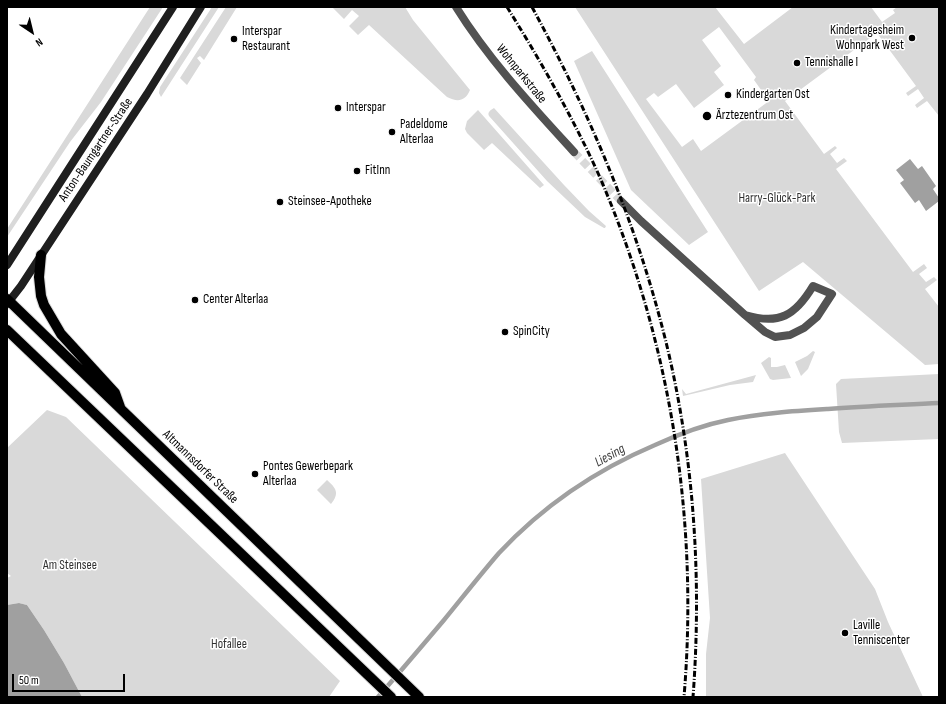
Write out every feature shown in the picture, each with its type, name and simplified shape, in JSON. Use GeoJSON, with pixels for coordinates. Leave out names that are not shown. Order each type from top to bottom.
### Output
{"type":"FeatureCollection","features":[{"type":"Feature","properties":{"kind":"main road","name":"Anton-Baumgartner-Straße"},"geometry":{"type":"LineString","coordinates":[[7,266],[173,7]]}},
{"type":"Feature","properties":{"kind":"main road","name":"Anton-Baumgartner-Straße"},"geometry":{"type":"LineString","coordinates":[[8,301],[21,286],[148,94],[201,7]]}},
{"type":"Feature","properties":{"kind":"main road"},"geometry":{"type":"LineString","coordinates":[[41,256],[39,277],[41,296],[44,305],[61,334],[115,393],[121,409]]}},
{"type":"Feature","properties":{"kind":"main road","name":"Altmannsdorfer Straße"},"geometry":{"type":"LineString","coordinates":[[8,301],[419,697]]}},
{"type":"Feature","properties":{"kind":"main road"},"geometry":{"type":"LineString","coordinates":[[7,330],[391,697]]}},
{"type":"Feature","properties":{"kind":"street","name":"Wohnparkstraße"},"geometry":{"type":"LineString","coordinates":[[456,7],[494,61],[532,107],[574,152]]}},
{"type":"Feature","properties":{"kind":"street"},"geometry":{"type":"LineString","coordinates":[[621,201],[640,221],[745,315],[765,332],[775,337],[790,335],[804,328],[817,317],[832,294],[813,286],[806,298],[788,314],[771,319],[745,315]]}},
{"type":"Feature","properties":{"kind":"green space"},"geometry":{"type":"Polygon","coordinates":[[[150,7],[163,7],[101,102],[70,142],[7,237],[7,229],[150,7]]]}},
{"type":"Feature","properties":{"kind":"green space"},"geometry":{"type":"Polygon","coordinates":[[[212,7],[219,7],[161,97],[159,93],[160,87],[212,7]]]}},
{"type":"Feature","properties":{"kind":"green space"},"geometry":{"type":"Polygon","coordinates":[[[226,7],[237,7],[204,60],[200,56],[197,58],[201,63],[187,85],[180,78],[226,7]]]}},
{"type":"Feature","properties":{"kind":"green space"},"geometry":{"type":"Polygon","coordinates":[[[332,7],[405,7],[413,20],[470,90],[468,94],[460,100],[454,100],[447,97],[369,25],[358,35],[349,26],[359,16],[352,10],[344,19],[332,7]]]}},
{"type":"Feature","properties":{"kind":"green space","name":"Harry-Glück-Park"},"geometry":{"type":"Polygon","coordinates":[[[575,7],[715,7],[744,44],[793,7],[871,7],[882,22],[895,13],[893,10],[897,7],[939,7],[939,116],[927,101],[917,108],[915,105],[924,98],[918,89],[908,96],[906,93],[916,86],[877,33],[785,101],[824,154],[835,146],[837,148],[830,154],[837,163],[844,158],[847,161],[836,169],[913,272],[924,264],[927,268],[919,274],[926,282],[934,277],[937,280],[925,289],[939,307],[939,364],[925,365],[803,262],[759,291],[575,7]],[[719,27],[702,40],[721,66],[714,72],[724,85],[694,108],[676,84],[658,97],[654,93],[646,99],[682,147],[693,139],[701,151],[769,101],[754,80],[756,77],[719,27]]]}},
{"type":"Feature","properties":{"kind":"green space"},"geometry":{"type":"Polygon","coordinates":[[[592,51],[708,232],[689,245],[631,190],[574,61],[592,51]]]}},
{"type":"Feature","properties":{"kind":"green space"},"geometry":{"type":"Polygon","coordinates":[[[494,108],[564,185],[606,226],[605,228],[585,217],[547,181],[489,116],[489,112],[494,108]]]}},
{"type":"Feature","properties":{"kind":"green space"},"geometry":{"type":"Polygon","coordinates":[[[478,110],[544,185],[540,188],[492,143],[484,150],[467,133],[465,129],[467,121],[478,110]]]}},
{"type":"Feature","properties":{"kind":"green space"},"geometry":{"type":"Polygon","coordinates":[[[813,351],[815,352],[808,369],[801,376],[795,362],[813,351]]]}},
{"type":"Feature","properties":{"kind":"green space"},"geometry":{"type":"Polygon","coordinates":[[[769,357],[771,358],[771,367],[785,365],[791,378],[770,379],[761,363],[769,357]]]}},
{"type":"Feature","properties":{"kind":"green space"},"geometry":{"type":"Polygon","coordinates":[[[939,374],[939,439],[842,443],[839,432],[836,384],[841,379],[939,374]]]}},
{"type":"Feature","properties":{"kind":"green space"},"geometry":{"type":"Polygon","coordinates":[[[756,375],[753,382],[730,385],[683,396],[682,389],[686,394],[756,375]]]}},
{"type":"Feature","properties":{"kind":"green space"},"geometry":{"type":"Polygon","coordinates":[[[47,410],[66,417],[340,681],[329,697],[82,697],[64,663],[27,605],[19,603],[7,605],[7,578],[11,576],[7,573],[7,448],[47,410]]]}},
{"type":"Feature","properties":{"kind":"green space"},"geometry":{"type":"Polygon","coordinates":[[[785,453],[875,589],[888,622],[923,697],[706,697],[706,654],[710,618],[701,479],[785,453]]]}},
{"type":"Feature","properties":{"kind":"green space"},"geometry":{"type":"Polygon","coordinates":[[[327,480],[336,491],[334,500],[331,504],[317,490],[327,480]]]}},
{"type":"Feature","properties":{"kind":"shaded area"},"geometry":{"type":"Polygon","coordinates":[[[910,159],[918,169],[922,166],[936,186],[933,189],[939,198],[939,201],[926,211],[919,200],[915,203],[900,183],[904,180],[896,170],[910,159]]]}},
{"type":"Feature","properties":{"kind":"shaded area"},"geometry":{"type":"Polygon","coordinates":[[[19,603],[27,605],[44,630],[82,697],[7,697],[7,605],[19,603]]]}},
{"type":"Feature","properties":{"kind":"waterway","name":"Liesing"},"geometry":{"type":"LineString","coordinates":[[378,697],[499,553],[516,536],[571,491],[612,466],[664,441],[709,424],[719,422],[765,414],[856,407],[939,403]]}},
{"type":"Feature","properties":{"kind":"tunnel"},"geometry":{"type":"LineString","coordinates":[[574,152],[621,201]]}},
{"type":"Feature","properties":{"kind":"railway"},"geometry":{"type":"LineString","coordinates":[[507,7],[555,88],[598,173],[623,236],[644,299],[661,364],[674,430],[682,496],[687,563],[688,630],[684,697]]}},
{"type":"Feature","properties":{"kind":"railway"},"geometry":{"type":"LineString","coordinates":[[532,7],[573,87],[609,168],[640,252],[665,338],[683,427],[693,516],[696,562],[696,652],[693,697]]}},
{"type":"Feature","properties":{"kind":"place","name":"Kindertagesheim Wohnpark West"},"geometry":{"type":"Point","coordinates":[912,38]}},
{"type":"Feature","properties":{"kind":"place","name":"Interspar Restaurant"},"geometry":{"type":"Point","coordinates":[234,39]}},
{"type":"Feature","properties":{"kind":"place","name":"Tennishalle I"},"geometry":{"type":"Point","coordinates":[797,63]}},
{"type":"Feature","properties":{"kind":"place","name":"Kindergarten Ost"},"geometry":{"type":"Point","coordinates":[728,95]}},
{"type":"Feature","properties":{"kind":"place","name":"Interspar"},"geometry":{"type":"Point","coordinates":[338,108]}},
{"type":"Feature","properties":{"kind":"place","name":"Ärztezentrum Ost"},"geometry":{"type":"Point","coordinates":[707,116]}},
{"type":"Feature","properties":{"kind":"place","name":"Padeldome Alterlaa"},"geometry":{"type":"Point","coordinates":[392,132]}},
{"type":"Feature","properties":{"kind":"place","name":"FitInn"},"geometry":{"type":"Point","coordinates":[357,171]}},
{"type":"Feature","properties":{"kind":"place","name":"Steinsee-Apotheke"},"geometry":{"type":"Point","coordinates":[280,202]}},
{"type":"Feature","properties":{"kind":"place","name":"Center Alterlaa"},"geometry":{"type":"Point","coordinates":[195,300]}},
{"type":"Feature","properties":{"kind":"place","name":"SpinCity"},"geometry":{"type":"Point","coordinates":[505,332]}},
{"type":"Feature","properties":{"kind":"place","name":"Pontes Gewerbepark Alterlaa"},"geometry":{"type":"Point","coordinates":[255,474]}},
{"type":"Feature","properties":{"kind":"place","name":"Laville Tenniscenter"},"geometry":{"type":"Point","coordinates":[845,633]}},
{"type":"Feature","properties":{"kind":"park label","name":"Am Steinsee"},"geometry":{"type":"Point","coordinates":[70,566]}},
{"type":"Feature","properties":{"kind":"park label","name":"Hofallee"},"geometry":{"type":"Point","coordinates":[229,645]}}]}
